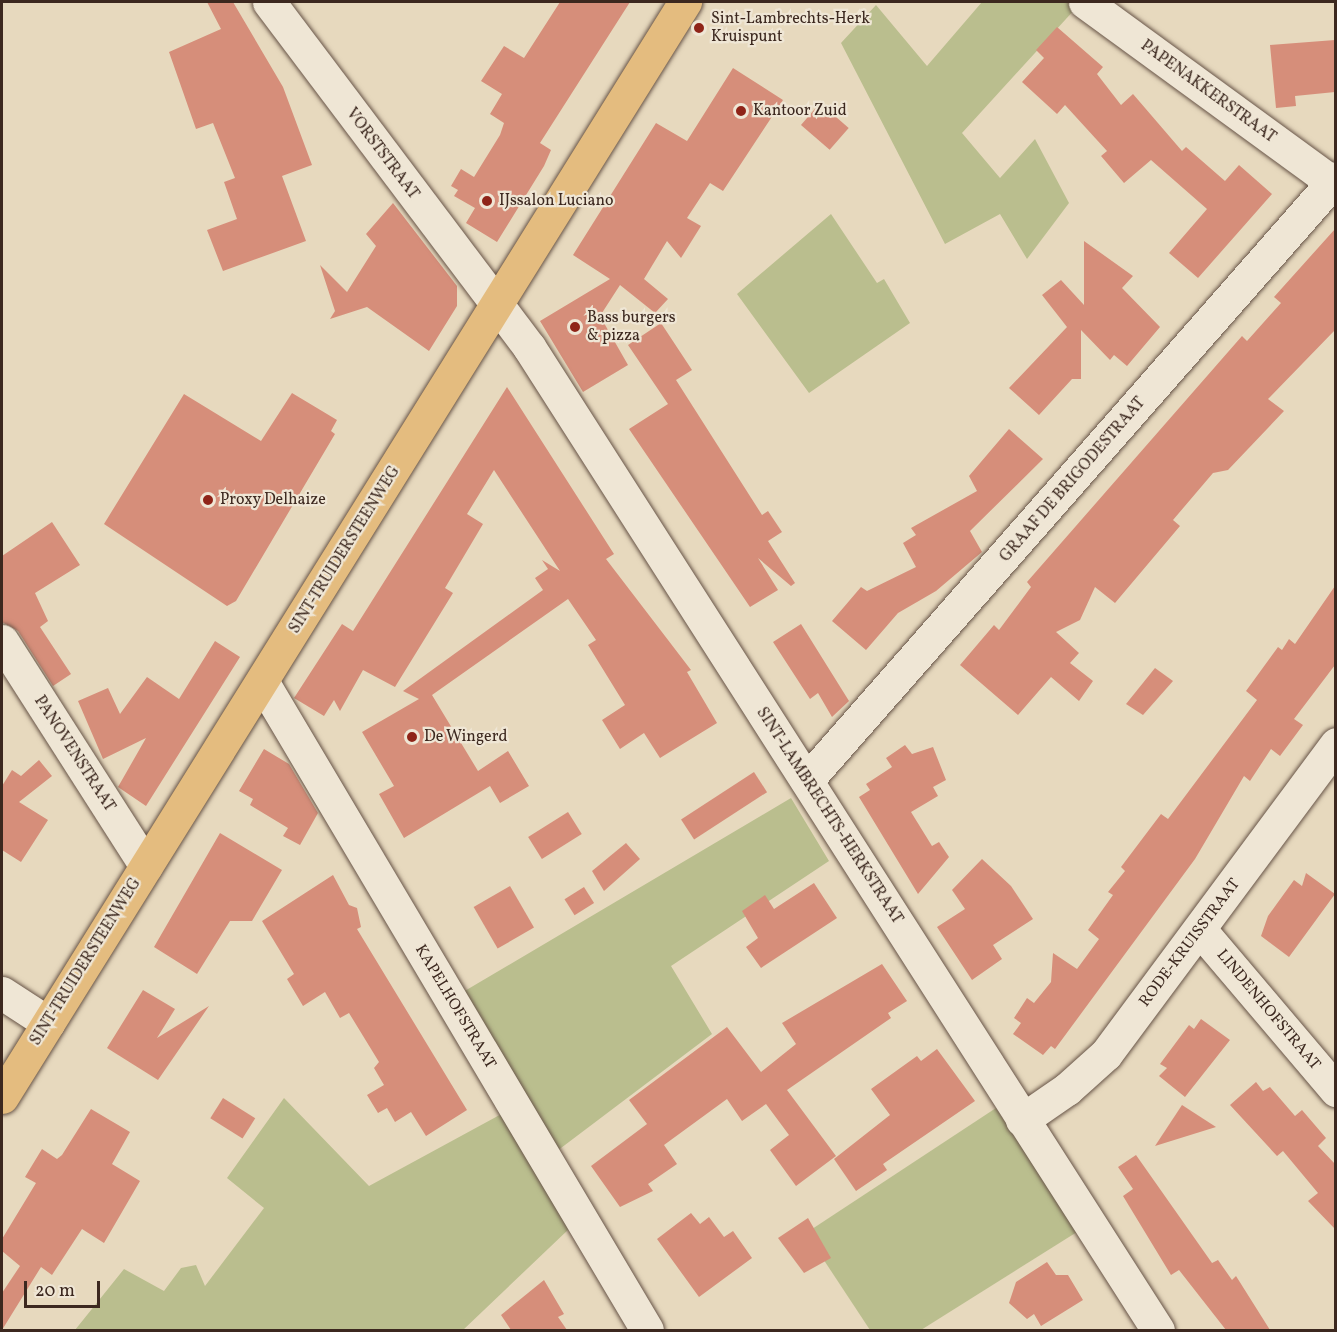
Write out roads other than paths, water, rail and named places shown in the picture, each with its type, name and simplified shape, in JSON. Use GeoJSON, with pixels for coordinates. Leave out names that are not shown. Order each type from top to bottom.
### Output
{"type":"FeatureCollection","features":[{"type":"Feature","properties":{"kind":"main road","name":"SINT-TRUIDERSTEENWEG"},"geometry":{"type":"LineString","coordinates":[[2,1097],[263,683],[685,2]]}},
{"type":"Feature","properties":{"kind":"street","name":"VORSTSTRAAT"},"geometry":{"type":"LineString","coordinates":[[270,2],[498,304]]}},
{"type":"Feature","properties":{"kind":"street","name":"PAPENAKKERSTRAAT"},"geometry":{"type":"LineString","coordinates":[[1085,2],[1334,180]]}},
{"type":"Feature","properties":{"kind":"street","name":"GRAAF DE BRIGODESTRAAT"},"geometry":{"type":"LineString","coordinates":[[807,780],[1334,180]]}},
{"type":"Feature","properties":{"kind":"street","name":"SINT-LAMBRECHTS-HERKSTRAAT"},"geometry":{"type":"LineString","coordinates":[[498,304],[807,780],[1158,1330]]}},
{"type":"Feature","properties":{"kind":"street","name":"PANOVENSTRAAT"},"geometry":{"type":"LineString","coordinates":[[2,641],[146,866]]}},
{"type":"Feature","properties":{"kind":"street","name":"KAPELHOFSTRAAT"},"geometry":{"type":"LineString","coordinates":[[263,683],[647,1330]]}},
{"type":"Feature","properties":{"kind":"street","name":"RODE-KRUISSTRAAT"},"geometry":{"type":"LineString","coordinates":[[1022,1120],[1067,1089],[1106,1053],[1201,931],[1335,744]]}},
{"type":"Feature","properties":{"kind":"street","name":"LINDENHOFSTRAAT"},"geometry":{"type":"LineString","coordinates":[[1201,931],[1335,1090]]}},
{"type":"Feature","properties":{"kind":"street"},"geometry":{"type":"LineString","coordinates":[[2,993],[48,1023]]}},
{"type":"Feature","properties":{"kind":"place","name":"Sint-Lambrechts-Herk Kruispunt"},"geometry":{"type":"Point","coordinates":[699,28]}},
{"type":"Feature","properties":{"kind":"place","name":"Kantoor Zuid"},"geometry":{"type":"Point","coordinates":[741,111]}},
{"type":"Feature","properties":{"kind":"place","name":"IJssalon Luciano"},"geometry":{"type":"Point","coordinates":[487,201]}},
{"type":"Feature","properties":{"kind":"place","name":"Bass burgers & pizza"},"geometry":{"type":"Point","coordinates":[575,327]}},
{"type":"Feature","properties":{"kind":"place","name":"Proxy Delhaize"},"geometry":{"type":"Point","coordinates":[208,500]}},
{"type":"Feature","properties":{"kind":"place","name":"De Wingerd"},"geometry":{"type":"Point","coordinates":[412,737]}}]}
